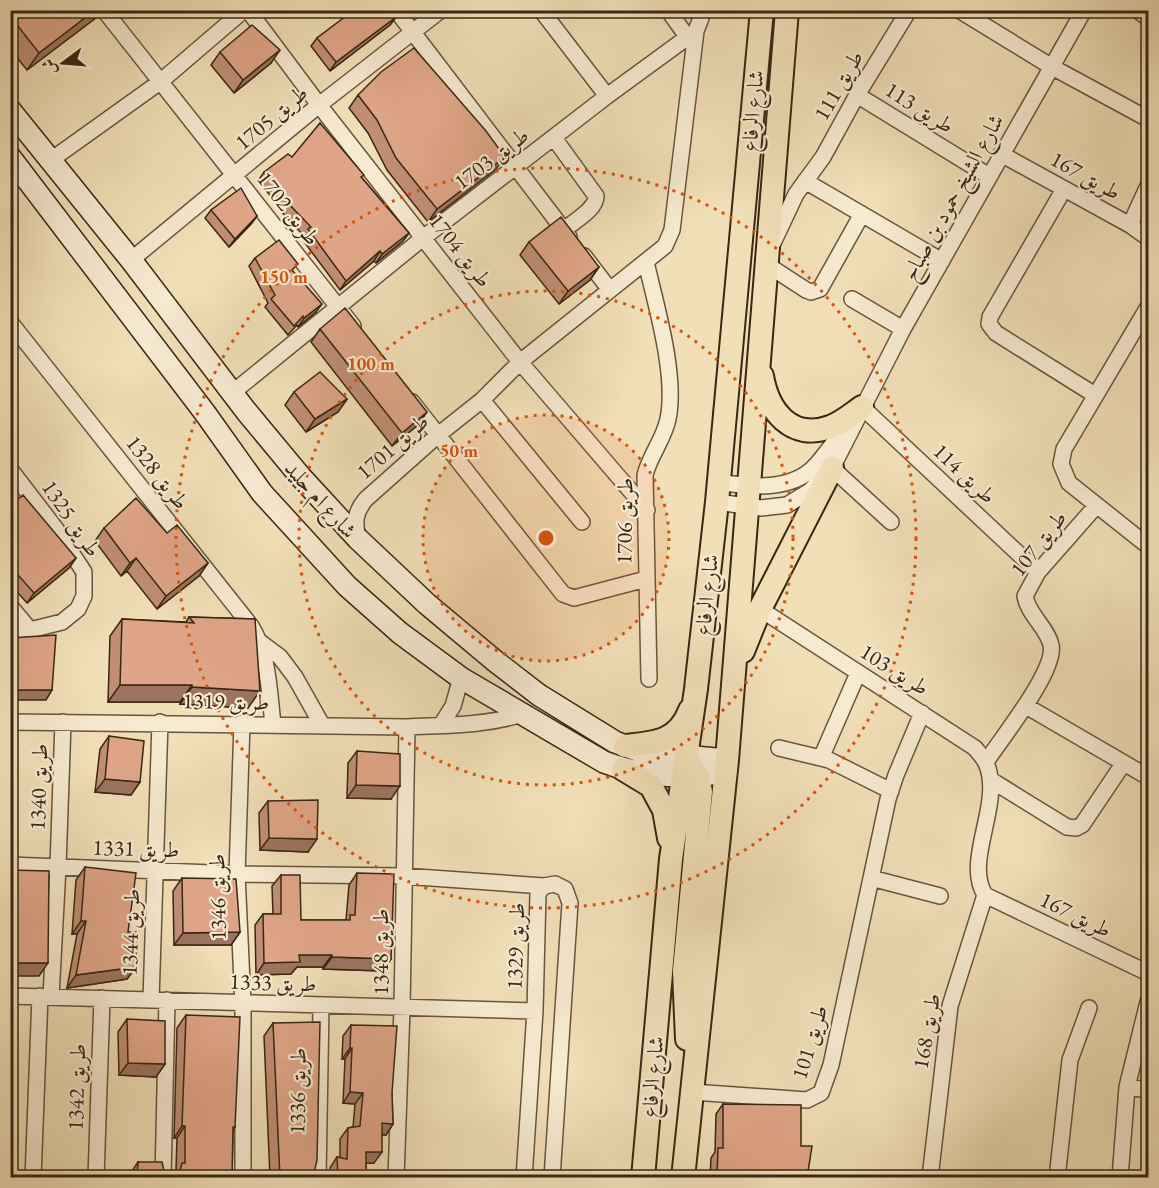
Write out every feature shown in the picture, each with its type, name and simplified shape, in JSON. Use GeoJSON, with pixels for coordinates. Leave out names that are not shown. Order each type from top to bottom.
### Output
{"type":"FeatureCollection","features":[{"type":"Feature","properties":{"kind":"main road","name":"شارع الرفاع"},"geometry":{"type":"LineString","coordinates":[[643,1178],[671,859],[689,770],[718,492],[762,10]]}},
{"type":"Feature","properties":{"kind":"main road","name":"شارع الرفاع"},"geometry":{"type":"LineString","coordinates":[[683,1178],[727,766],[787,10]]}},
{"type":"Feature","properties":{"kind":"main road"},"geometry":{"type":"LineString","coordinates":[[759,351],[767,398],[782,419],[793,426],[818,430],[830,427],[862,407]]}},
{"type":"Feature","properties":{"kind":"main road"},"geometry":{"type":"LineString","coordinates":[[735,672],[760,609],[832,468]]}},
{"type":"Feature","properties":{"kind":"main road"},"geometry":{"type":"LineString","coordinates":[[625,746],[652,743],[676,732],[689,713],[696,688]]}},
{"type":"Feature","properties":{"kind":"main road"},"geometry":{"type":"LineString","coordinates":[[623,769],[651,786],[664,810],[671,859]]}},
{"type":"Feature","properties":{"kind":"main road"},"geometry":{"type":"LineString","coordinates":[[689,770],[701,792],[684,971],[685,1014],[692,1084]]}},
{"type":"Feature","properties":{"kind":"street","name":"طريق 1702"},"geometry":{"type":"LineString","coordinates":[[104,10],[359,334]]}},
{"type":"Feature","properties":{"kind":"street"},"geometry":{"type":"LineString","coordinates":[[51,160],[160,82],[246,10]]}},
{"type":"Feature","properties":{"kind":"street","name":"طريق 1704"},"geometry":{"type":"LineString","coordinates":[[246,10],[520,362],[647,510]]}},
{"type":"Feature","properties":{"kind":"street"},"geometry":{"type":"LineString","coordinates":[[396,10],[610,290]]}},
{"type":"Feature","properties":{"kind":"street","name":"طريق 1705"},"geometry":{"type":"LineString","coordinates":[[131,260],[236,176],[319,105],[441,10]]}},
{"type":"Feature","properties":{"kind":"street"},"geometry":{"type":"LineString","coordinates":[[541,10],[607,96]]}},
{"type":"Feature","properties":{"kind":"street"},"geometry":{"type":"LineString","coordinates":[[668,10],[692,34]]}},
{"type":"Feature","properties":{"kind":"street","name":"طريق 1701"},"geometry":{"type":"LineString","coordinates":[[358,539],[355,517],[359,507],[438,435],[482,400],[520,362],[665,246],[672,230],[692,34],[704,10]]}},
{"type":"Feature","properties":{"kind":"street","name":"طريق 111"},"geometry":{"type":"LineString","coordinates":[[767,260],[796,194],[823,157],[857,94],[909,10]]}},
{"type":"Feature","properties":{"kind":"street"},"geometry":{"type":"LineString","coordinates":[[959,10],[1052,67],[1149,119]]}},
{"type":"Feature","properties":{"kind":"street","name":"شارع الشيخ حمود بن صباح"},"geometry":{"type":"LineString","coordinates":[[748,496],[761,508],[787,505],[810,490],[832,468],[903,329],[1084,10]]}},
{"type":"Feature","properties":{"kind":"street"},"geometry":{"type":"LineString","coordinates":[[1137,10],[1149,18]]}},
{"type":"Feature","properties":{"kind":"street","name":"طريق 1703"},"geometry":{"type":"LineString","coordinates":[[232,393],[423,238],[607,96],[692,34]]}},
{"type":"Feature","properties":{"kind":"street","name":"طريق 113"},"geometry":{"type":"LineString","coordinates":[[857,94],[989,176]]}},
{"type":"Feature","properties":{"kind":"street","name":"شارع ام جليد"},"geometry":{"type":"LineString","coordinates":[[10,110],[131,260],[232,393],[300,476],[358,539],[427,604],[495,661],[556,706],[583,724],[625,746],[689,770]]}},
{"type":"Feature","properties":{"kind":"street"},"geometry":{"type":"LineString","coordinates":[[554,138],[596,196],[592,207],[564,230]]}},
{"type":"Feature","properties":{"kind":"street","name":"طريق 167"},"geometry":{"type":"LineString","coordinates":[[1001,154],[1130,225],[1149,238]]}},
{"type":"Feature","properties":{"kind":"street","name":"شارع ام جليد"},"geometry":{"type":"LineString","coordinates":[[10,157],[205,413],[262,493],[346,586],[400,633],[461,678],[594,757],[623,769],[689,770],[727,766]]}},
{"type":"Feature","properties":{"kind":"street"},"geometry":{"type":"LineString","coordinates":[[805,181],[942,261]]}},
{"type":"Feature","properties":{"kind":"street"},"geometry":{"type":"LineString","coordinates":[[1130,225],[1149,186]]}},
{"type":"Feature","properties":{"kind":"street"},"geometry":{"type":"LineString","coordinates":[[1064,189],[990,317],[989,324],[996,333],[1095,395]]}},
{"type":"Feature","properties":{"kind":"street"},"geometry":{"type":"LineString","coordinates":[[767,260],[806,290],[811,292],[820,289],[862,214]]}},
{"type":"Feature","properties":{"kind":"street","name":"طريق 1706"},"geometry":{"type":"LineString","coordinates":[[646,262],[665,352],[670,398],[668,419],[648,462],[645,475],[649,679]]}},
{"type":"Feature","properties":{"kind":"street"},"geometry":{"type":"LineString","coordinates":[[852,298],[903,329]]}},
{"type":"Feature","properties":{"kind":"street"},"geometry":{"type":"LineString","coordinates":[[1149,307],[1064,449],[1061,464],[1069,483],[1149,546]]}},
{"type":"Feature","properties":{"kind":"street","name":"طريق 1328"},"geometry":{"type":"LineString","coordinates":[[10,322],[251,626],[260,642],[265,660],[273,724]]}},
{"type":"Feature","properties":{"kind":"street"},"geometry":{"type":"LineString","coordinates":[[402,389],[563,594],[574,598],[646,579]]}},
{"type":"Feature","properties":{"kind":"street"},"geometry":{"type":"LineString","coordinates":[[482,400],[582,522]]}},
{"type":"Feature","properties":{"kind":"street","name":"شارع الشيخ حمود بن صباح"},"geometry":{"type":"LineString","coordinates":[[718,492],[748,496],[806,473],[815,466],[862,407]]}},
{"type":"Feature","properties":{"kind":"street","name":"طريق 114"},"geometry":{"type":"LineString","coordinates":[[862,407],[1038,572]]}},
{"type":"Feature","properties":{"kind":"street"},"geometry":{"type":"LineString","coordinates":[[832,468],[891,522]]}},
{"type":"Feature","properties":{"kind":"street","name":"طريق 1325"},"geometry":{"type":"LineString","coordinates":[[12,474],[56,529],[84,572],[84,596],[78,609],[62,622],[31,631]]}},
{"type":"Feature","properties":{"kind":"street","name":"طريق 107"},"geometry":{"type":"LineString","coordinates":[[986,762],[1026,706],[1052,656],[1051,644],[1026,602],[1025,596],[1038,572],[1096,506]]}},
{"type":"Feature","properties":{"kind":"street"},"geometry":{"type":"LineString","coordinates":[[10,606],[31,631]]}},
{"type":"Feature","properties":{"kind":"street","name":"طريق 103"},"geometry":{"type":"LineString","coordinates":[[760,609],[975,748],[986,762],[991,780]]}},
{"type":"Feature","properties":{"kind":"street"},"geometry":{"type":"LineString","coordinates":[[10,634],[31,631]]}},
{"type":"Feature","properties":{"kind":"street"},"geometry":{"type":"LineString","coordinates":[[260,642],[280,657],[295,676],[322,725]]}},
{"type":"Feature","properties":{"kind":"street"},"geometry":{"type":"LineString","coordinates":[[821,758],[858,673]]}},
{"type":"Feature","properties":{"kind":"street"},"geometry":{"type":"LineString","coordinates":[[441,725],[453,706],[461,678]]}},
{"type":"Feature","properties":{"kind":"street"},"geometry":{"type":"LineString","coordinates":[[1026,706],[1149,777]]}},
{"type":"Feature","properties":{"kind":"street","name":"طريق 101"},"geometry":{"type":"LineString","coordinates":[[692,1084],[791,1100],[807,1100],[821,1093],[831,1065],[891,791],[922,712]]}},
{"type":"Feature","properties":{"kind":"street","name":"طريق 1319"},"geometry":{"type":"LineString","coordinates":[[10,722],[242,723],[407,727],[487,723],[522,714]]}},
{"type":"Feature","properties":{"kind":"street","name":"طريق 1340"},"geometry":{"type":"LineString","coordinates":[[33,1178],[58,867],[63,722]]}},
{"type":"Feature","properties":{"kind":"street","name":"طريق 1344"},"geometry":{"type":"LineString","coordinates":[[151,1000],[160,722]]}},
{"type":"Feature","properties":{"kind":"street","name":"طريق 1346"},"geometry":{"type":"LineString","coordinates":[[242,723],[237,874],[243,1004],[243,1178]]}},
{"type":"Feature","properties":{"kind":"street","name":"طريق 1348"},"geometry":{"type":"LineString","coordinates":[[396,1178],[402,1008],[407,727]]}},
{"type":"Feature","properties":{"kind":"street"},"geometry":{"type":"LineString","coordinates":[[779,748],[829,760],[891,791]]}},
{"type":"Feature","properties":{"kind":"street"},"geometry":{"type":"LineString","coordinates":[[985,896],[977,878],[988,816],[991,780],[1067,828],[1076,828],[1082,825],[1123,764]]}},
{"type":"Feature","properties":{"kind":"street","name":"طريق 1331"},"geometry":{"type":"LineString","coordinates":[[10,865],[237,874],[403,876],[544,886]]}},
{"type":"Feature","properties":{"kind":"street"},"geometry":{"type":"LineString","coordinates":[[872,878],[940,896]]}},
{"type":"Feature","properties":{"kind":"street","name":"طريق 1329"},"geometry":{"type":"LineString","coordinates":[[524,1178],[535,1011],[538,893],[544,886],[555,884],[565,889],[570,903],[552,1178]]}},
{"type":"Feature","properties":{"kind":"street","name":"طريق 167"},"geometry":{"type":"LineString","coordinates":[[985,896],[1149,973]]}},
{"type":"Feature","properties":{"kind":"street","name":"طريق 168"},"geometry":{"type":"LineString","coordinates":[[930,1178],[950,1006],[985,896]]}},
{"type":"Feature","properties":{"kind":"street","name":"طريق 1333"},"geometry":{"type":"LineString","coordinates":[[10,996],[535,1011]]}},
{"type":"Feature","properties":{"kind":"street","name":"طريق 1342"},"geometry":{"type":"LineString","coordinates":[[96,1178],[102,998]]}},
{"type":"Feature","properties":{"kind":"street"},"geometry":{"type":"LineString","coordinates":[[163,1178],[167,1000]]}},
{"type":"Feature","properties":{"kind":"street"},"geometry":{"type":"LineString","coordinates":[[1120,1178],[1127,1087],[1149,1002]]}},
{"type":"Feature","properties":{"kind":"street","name":"طريق 1336"},"geometry":{"type":"LineString","coordinates":[[318,1178],[321,1006]]}},
{"type":"Feature","properties":{"kind":"street"},"geometry":{"type":"LineString","coordinates":[[1057,1178],[1071,1060],[1089,1008]]}},
{"type":"Feature","properties":{"kind":"street"},"geometry":{"type":"LineString","coordinates":[[1127,1087],[1149,1090]]}},
{"type":"Feature","properties":{"kind":"building"},"geometry":{"type":"Polygon","coordinates":[[[10,10],[95,10],[39,53],[10,16],[10,10]]]}},
{"type":"Feature","properties":{"kind":"building"},"geometry":{"type":"Polygon","coordinates":[[[354,10],[391,10],[396,17],[336,62],[317,38],[354,10]]]}},
{"type":"Feature","properties":{"kind":"building"},"geometry":{"type":"Polygon","coordinates":[[[252,25],[280,50],[243,80],[220,52],[252,25]]]}},
{"type":"Feature","properties":{"kind":"building"},"geometry":{"type":"Polygon","coordinates":[[[414,48],[486,131],[505,157],[437,209],[396,158],[377,120],[358,95],[381,72],[414,48]]]}},
{"type":"Feature","properties":{"kind":"building"},"geometry":{"type":"Polygon","coordinates":[[[320,123],[364,175],[361,177],[409,233],[382,254],[380,251],[346,281],[308,229],[311,227],[284,199],[286,197],[264,172],[288,154],[292,157],[320,123]]]}},
{"type":"Feature","properties":{"kind":"building"},"geometry":{"type":"Polygon","coordinates":[[[241,188],[257,216],[235,239],[211,210],[241,188]]]}},
{"type":"Feature","properties":{"kind":"building"},"geometry":{"type":"Polygon","coordinates":[[[561,217],[599,267],[568,291],[529,242],[561,217]]]}},
{"type":"Feature","properties":{"kind":"building"},"geometry":{"type":"Polygon","coordinates":[[[279,240],[298,264],[292,270],[322,304],[304,318],[303,316],[294,326],[271,299],[275,295],[255,258],[279,240]]]}},
{"type":"Feature","properties":{"kind":"building"},"geometry":{"type":"Polygon","coordinates":[[[345,308],[427,412],[402,433],[320,329],[345,308]]]}},
{"type":"Feature","properties":{"kind":"building"},"geometry":{"type":"Polygon","coordinates":[[[320,372],[347,399],[315,419],[294,392],[320,372]]]}},
{"type":"Feature","properties":{"kind":"building"},"geometry":{"type":"Polygon","coordinates":[[[23,495],[76,558],[34,593],[10,566],[10,506],[23,495]]]}},
{"type":"Feature","properties":{"kind":"building"},"geometry":{"type":"Polygon","coordinates":[[[136,498],[167,533],[177,525],[208,563],[166,596],[136,558],[130,563],[104,528],[136,498]]]}},
{"type":"Feature","properties":{"kind":"building"},"geometry":{"type":"Polygon","coordinates":[[[189,617],[255,619],[260,691],[192,687],[192,685],[120,685],[122,619],[194,623],[189,617]]]}},
{"type":"Feature","properties":{"kind":"building"},"geometry":{"type":"Polygon","coordinates":[[[56,635],[52,690],[10,690],[10,638],[56,635]]]}},
{"type":"Feature","properties":{"kind":"building"},"geometry":{"type":"Polygon","coordinates":[[[109,736],[144,741],[140,782],[105,779],[109,736]]]}},
{"type":"Feature","properties":{"kind":"building"},"geometry":{"type":"Polygon","coordinates":[[[357,751],[400,754],[400,786],[356,785],[357,751]]]}},
{"type":"Feature","properties":{"kind":"building"},"geometry":{"type":"Polygon","coordinates":[[[318,800],[317,839],[269,838],[268,801],[318,800]]]}},
{"type":"Feature","properties":{"kind":"building"},"geometry":{"type":"Polygon","coordinates":[[[85,867],[136,873],[128,932],[136,932],[136,967],[76,975],[86,921],[81,921],[85,867]]]}},
{"type":"Feature","properties":{"kind":"building"},"geometry":{"type":"Polygon","coordinates":[[[10,870],[49,871],[48,963],[10,963],[10,870]]]}},
{"type":"Feature","properties":{"kind":"building"},"geometry":{"type":"Polygon","coordinates":[[[357,873],[394,874],[391,959],[299,955],[300,962],[264,963],[263,914],[281,914],[281,875],[300,875],[301,920],[350,920],[350,915],[355,915],[357,873]]]}},
{"type":"Feature","properties":{"kind":"building"},"geometry":{"type":"Polygon","coordinates":[[[182,878],[236,879],[240,932],[183,933],[182,878]]]}},
{"type":"Feature","properties":{"kind":"building"},"geometry":{"type":"Polygon","coordinates":[[[186,1015],[240,1017],[232,1178],[137,1178],[138,1162],[162,1162],[164,1171],[172,1175],[180,1171],[182,1163],[185,1163],[185,1126],[182,1126],[186,1015]]]}},
{"type":"Feature","properties":{"kind":"building"},"geometry":{"type":"Polygon","coordinates":[[[127,1019],[165,1021],[165,1064],[128,1063],[127,1019]]]}},
{"type":"Feature","properties":{"kind":"building"},"geometry":{"type":"Polygon","coordinates":[[[320,1022],[317,1160],[313,1178],[280,1178],[273,1023],[320,1022]]]}},
{"type":"Feature","properties":{"kind":"building"},"geometry":{"type":"Polygon","coordinates":[[[351,1025],[397,1026],[392,1093],[393,1124],[382,1123],[382,1152],[366,1152],[366,1178],[338,1178],[337,1157],[347,1159],[348,1128],[360,1126],[363,1093],[350,1092],[351,1025]]]}},
{"type":"Feature","properties":{"kind":"building"},"geometry":{"type":"Polygon","coordinates":[[[723,1104],[801,1105],[801,1146],[812,1146],[807,1178],[755,1176],[755,1178],[717,1178],[718,1148],[723,1148],[723,1104]]]}}]}
